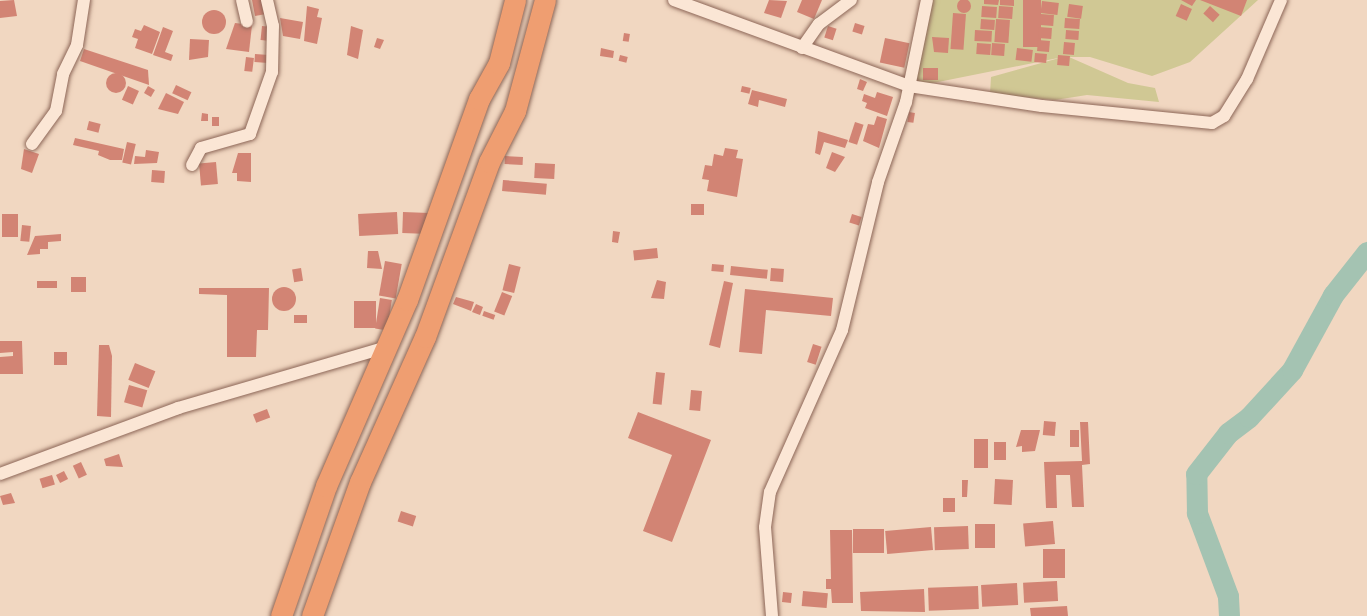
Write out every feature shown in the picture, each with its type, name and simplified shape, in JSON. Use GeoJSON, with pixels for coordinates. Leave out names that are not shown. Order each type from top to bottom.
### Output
{"type":"FeatureCollection","features":[{"type":"Feature","properties":{"kind":"highway"},"geometry":{"type":"LineString","coordinates":[[281,616],[326,486],[412,287],[479,99],[499,63],[515,0]]}},
{"type":"Feature","properties":{"kind":"highway"},"geometry":{"type":"LineString","coordinates":[[312,616],[360,482],[439,299],[489,162],[514,111],[545,0]]}},
{"type":"Feature","properties":{"kind":"highway"},"geometry":{"type":"LineString","coordinates":[[412,287],[439,299]]}},
{"type":"Feature","properties":{"kind":"street"},"geometry":{"type":"LineString","coordinates":[[32,144],[56,111],[62,74],[77,45],[84,0]]}},
{"type":"Feature","properties":{"kind":"street"},"geometry":{"type":"LineString","coordinates":[[242,0],[247,21]]}},
{"type":"Feature","properties":{"kind":"street"},"geometry":{"type":"LineString","coordinates":[[192,165],[201,148],[250,134],[272,72],[274,34],[267,0]]}},
{"type":"Feature","properties":{"kind":"street"},"geometry":{"type":"LineString","coordinates":[[674,0],[909,86],[1042,106],[1212,123],[1224,116],[1247,79],[1281,0]]}},
{"type":"Feature","properties":{"kind":"street"},"geometry":{"type":"LineString","coordinates":[[802,48],[819,24],[851,0]]}},
{"type":"Feature","properties":{"kind":"street"},"geometry":{"type":"LineString","coordinates":[[772,616],[765,527],[770,492],[842,330],[878,182],[909,86],[927,0]]}},
{"type":"Feature","properties":{"kind":"street"},"geometry":{"type":"LineString","coordinates":[[0,474],[178,408],[386,347]]}},
{"type":"Feature","properties":{"kind":"shaded area"},"geometry":{"type":"Polygon","coordinates":[[[929,0],[1258,0],[1190,62],[1152,76],[1090,57],[1069,57],[1128,83],[1155,88],[1159,102],[1087,95],[1055,100],[990,94],[991,77],[1063,57],[923,85],[912,83],[929,0]]]}},
{"type":"Feature","properties":{"kind":"building"},"geometry":{"type":"Polygon","coordinates":[[[961,-1],[967,-1],[971,6],[967,13],[961,13],[957,9],[957,3],[961,-1]]]}},
{"type":"Feature","properties":{"kind":"building"},"geometry":{"type":"Polygon","coordinates":[[[14,0],[17,16],[0,18],[0,1],[14,0]]]}},
{"type":"Feature","properties":{"kind":"building"},"geometry":{"type":"Polygon","coordinates":[[[252,0],[263,0],[266,14],[255,16],[252,0]]]}},
{"type":"Feature","properties":{"kind":"building"},"geometry":{"type":"Polygon","coordinates":[[[769,0],[787,1],[781,18],[764,13],[769,0]]]}},
{"type":"Feature","properties":{"kind":"building"},"geometry":{"type":"Polygon","coordinates":[[[802,0],[822,0],[814,19],[797,12],[802,0]]]}},
{"type":"Feature","properties":{"kind":"building"},"geometry":{"type":"Polygon","coordinates":[[[984,0],[999,0],[998,5],[984,4],[984,0]]]}},
{"type":"Feature","properties":{"kind":"building"},"geometry":{"type":"Polygon","coordinates":[[[1000,0],[1014,0],[1014,6],[1000,5],[1000,0]]]}},
{"type":"Feature","properties":{"kind":"building"},"geometry":{"type":"Polygon","coordinates":[[[1023,0],[1041,0],[1041,47],[1023,47],[1023,0]]]}},
{"type":"Feature","properties":{"kind":"building"},"geometry":{"type":"Polygon","coordinates":[[[1181,0],[1196,0],[1192,6],[1181,0]]]}},
{"type":"Feature","properties":{"kind":"building"},"geometry":{"type":"Polygon","coordinates":[[[1200,0],[1247,0],[1241,16],[1200,0]]]}},
{"type":"Feature","properties":{"kind":"building"},"geometry":{"type":"Polygon","coordinates":[[[1042,1],[1059,3],[1057,15],[1041,13],[1042,1]]]}},
{"type":"Feature","properties":{"kind":"building"},"geometry":{"type":"Polygon","coordinates":[[[1069,4],[1083,6],[1081,19],[1067,17],[1069,4]]]}},
{"type":"Feature","properties":{"kind":"building"},"geometry":{"type":"Polygon","coordinates":[[[1181,4],[1192,9],[1187,21],[1176,16],[1181,4]]]}},
{"type":"Feature","properties":{"kind":"building"},"geometry":{"type":"Polygon","coordinates":[[[307,6],[319,9],[317,17],[322,18],[317,44],[304,41],[307,6]]]}},
{"type":"Feature","properties":{"kind":"building"},"geometry":{"type":"Polygon","coordinates":[[[982,6],[997,7],[996,18],[981,17],[982,6]]]}},
{"type":"Feature","properties":{"kind":"building"},"geometry":{"type":"Polygon","coordinates":[[[999,6],[1013,7],[1012,19],[998,18],[999,6]]]}},
{"type":"Feature","properties":{"kind":"building"},"geometry":{"type":"Polygon","coordinates":[[[1210,6],[1220,15],[1213,22],[1203,13],[1210,6]]]}},
{"type":"Feature","properties":{"kind":"building"},"geometry":{"type":"Polygon","coordinates":[[[214,10],[222,14],[226,22],[222,30],[214,34],[206,30],[202,22],[206,14],[214,10]]]}},
{"type":"Feature","properties":{"kind":"building"},"geometry":{"type":"Polygon","coordinates":[[[953,13],[966,14],[963,50],[950,49],[953,13]]]}},
{"type":"Feature","properties":{"kind":"building"},"geometry":{"type":"Polygon","coordinates":[[[1041,14],[1054,15],[1053,26],[1040,25],[1041,14]]]}},
{"type":"Feature","properties":{"kind":"building"},"geometry":{"type":"Polygon","coordinates":[[[280,18],[303,22],[300,39],[283,36],[280,18]]]}},
{"type":"Feature","properties":{"kind":"building"},"geometry":{"type":"Polygon","coordinates":[[[1065,18],[1080,19],[1079,29],[1064,28],[1065,18]]]}},
{"type":"Feature","properties":{"kind":"building"},"geometry":{"type":"Polygon","coordinates":[[[981,19],[995,20],[994,30],[980,29],[981,19]]]}},
{"type":"Feature","properties":{"kind":"building"},"geometry":{"type":"Polygon","coordinates":[[[996,19],[1010,20],[1008,43],[994,42],[996,19]]]}},
{"type":"Feature","properties":{"kind":"building"},"geometry":{"type":"Polygon","coordinates":[[[235,23],[252,25],[249,52],[226,49],[235,23]]]}},
{"type":"Feature","properties":{"kind":"building"},"geometry":{"type":"Polygon","coordinates":[[[855,23],[865,26],[862,35],[852,32],[855,23]]]}},
{"type":"Feature","properties":{"kind":"building"},"geometry":{"type":"Polygon","coordinates":[[[144,25],[160,32],[152,54],[135,48],[138,39],[132,37],[135,29],[141,31],[144,25]]]}},
{"type":"Feature","properties":{"kind":"building"},"geometry":{"type":"Polygon","coordinates":[[[262,26],[272,27],[270,41],[261,40],[262,26]]]}},
{"type":"Feature","properties":{"kind":"building"},"geometry":{"type":"Polygon","coordinates":[[[351,26],[363,30],[358,59],[347,55],[351,26]]]}},
{"type":"Feature","properties":{"kind":"building"},"geometry":{"type":"Polygon","coordinates":[[[828,26],[837,29],[833,40],[824,37],[828,26]]]}},
{"type":"Feature","properties":{"kind":"building"},"geometry":{"type":"Polygon","coordinates":[[[163,27],[173,31],[165,52],[173,55],[171,61],[153,55],[163,27]]]}},
{"type":"Feature","properties":{"kind":"building"},"geometry":{"type":"Polygon","coordinates":[[[1039,27],[1052,28],[1051,39],[1038,38],[1039,27]]]}},
{"type":"Feature","properties":{"kind":"building"},"geometry":{"type":"Polygon","coordinates":[[[975,30],[992,31],[991,42],[974,41],[975,30]]]}},
{"type":"Feature","properties":{"kind":"building"},"geometry":{"type":"Polygon","coordinates":[[[1066,30],[1079,31],[1078,40],[1065,39],[1066,30]]]}},
{"type":"Feature","properties":{"kind":"building"},"geometry":{"type":"Polygon","coordinates":[[[624,33],[630,34],[629,42],[623,41],[624,33]]]}},
{"type":"Feature","properties":{"kind":"building"},"geometry":{"type":"Polygon","coordinates":[[[932,37],[949,38],[948,53],[934,52],[932,37]]]}},
{"type":"Feature","properties":{"kind":"building"},"geometry":{"type":"Polygon","coordinates":[[[377,38],[384,40],[380,49],[374,47],[377,38]]]}},
{"type":"Feature","properties":{"kind":"building"},"geometry":{"type":"Polygon","coordinates":[[[885,38],[909,43],[904,68],[880,62],[885,38]]]}},
{"type":"Feature","properties":{"kind":"building"},"geometry":{"type":"Polygon","coordinates":[[[190,39],[209,40],[208,57],[189,60],[190,39]]]}},
{"type":"Feature","properties":{"kind":"building"},"geometry":{"type":"Polygon","coordinates":[[[1038,40],[1050,41],[1049,52],[1037,51],[1038,40]]]}},
{"type":"Feature","properties":{"kind":"building"},"geometry":{"type":"Polygon","coordinates":[[[1064,42],[1075,43],[1074,55],[1063,54],[1064,42]]]}},
{"type":"Feature","properties":{"kind":"building"},"geometry":{"type":"Polygon","coordinates":[[[977,43],[991,44],[990,55],[976,54],[977,43]]]}},
{"type":"Feature","properties":{"kind":"building"},"geometry":{"type":"Polygon","coordinates":[[[992,43],[1005,44],[1004,56],[991,55],[992,43]]]}},
{"type":"Feature","properties":{"kind":"building"},"geometry":{"type":"Polygon","coordinates":[[[601,48],[614,51],[613,58],[600,56],[601,48]]]}},
{"type":"Feature","properties":{"kind":"building"},"geometry":{"type":"Polygon","coordinates":[[[1017,48],[1033,50],[1031,62],[1016,60],[1017,48]]]}},
{"type":"Feature","properties":{"kind":"building"},"geometry":{"type":"Polygon","coordinates":[[[84,49],[148,70],[149,85],[80,61],[84,49]]]}},
{"type":"Feature","properties":{"kind":"building"},"geometry":{"type":"Polygon","coordinates":[[[1035,53],[1047,54],[1046,63],[1034,62],[1035,53]]]}},
{"type":"Feature","properties":{"kind":"building"},"geometry":{"type":"Polygon","coordinates":[[[255,54],[269,55],[268,63],[254,62],[255,54]]]}},
{"type":"Feature","properties":{"kind":"building"},"geometry":{"type":"Polygon","coordinates":[[[620,55],[628,57],[626,63],[619,61],[620,55]]]}},
{"type":"Feature","properties":{"kind":"building"},"geometry":{"type":"Polygon","coordinates":[[[1058,55],[1070,56],[1069,66],[1057,65],[1058,55]]]}},
{"type":"Feature","properties":{"kind":"building"},"geometry":{"type":"Polygon","coordinates":[[[246,57],[254,58],[252,72],[244,71],[246,57]]]}},
{"type":"Feature","properties":{"kind":"building"},"geometry":{"type":"Polygon","coordinates":[[[923,68],[938,68],[938,80],[923,80],[923,68]]]}},
{"type":"Feature","properties":{"kind":"building"},"geometry":{"type":"Polygon","coordinates":[[[116,73],[123,76],[126,83],[123,90],[116,93],[109,90],[106,83],[109,76],[116,73]]]}},
{"type":"Feature","properties":{"kind":"building"},"geometry":{"type":"Polygon","coordinates":[[[860,79],[867,82],[863,91],[857,89],[860,79]]]}},
{"type":"Feature","properties":{"kind":"building"},"geometry":{"type":"Polygon","coordinates":[[[176,85],[191,92],[188,100],[172,93],[176,85]]]}},
{"type":"Feature","properties":{"kind":"building"},"geometry":{"type":"Polygon","coordinates":[[[128,86],[139,91],[133,105],[122,100],[128,86]]]}},
{"type":"Feature","properties":{"kind":"building"},"geometry":{"type":"Polygon","coordinates":[[[148,86],[155,90],[151,97],[144,93],[148,86]]]}},
{"type":"Feature","properties":{"kind":"building"},"geometry":{"type":"Polygon","coordinates":[[[742,86],[751,88],[749,94],[741,92],[742,86]]]}},
{"type":"Feature","properties":{"kind":"building"},"geometry":{"type":"Polygon","coordinates":[[[752,90],[787,99],[785,107],[759,100],[758,107],[748,104],[752,90]]]}},
{"type":"Feature","properties":{"kind":"building"},"geometry":{"type":"Polygon","coordinates":[[[877,92],[893,97],[887,116],[865,108],[867,103],[862,101],[864,94],[875,98],[877,92]]]}},
{"type":"Feature","properties":{"kind":"building"},"geometry":{"type":"Polygon","coordinates":[[[166,93],[184,102],[178,114],[158,109],[166,93]]]}},
{"type":"Feature","properties":{"kind":"building"},"geometry":{"type":"Polygon","coordinates":[[[909,112],[915,113],[913,123],[907,122],[909,112]]]}},
{"type":"Feature","properties":{"kind":"building"},"geometry":{"type":"Polygon","coordinates":[[[202,113],[208,114],[208,121],[201,121],[202,113]]]}},
{"type":"Feature","properties":{"kind":"building"},"geometry":{"type":"Polygon","coordinates":[[[877,116],[887,119],[879,148],[863,141],[868,124],[874,125],[877,116]]]}},
{"type":"Feature","properties":{"kind":"building"},"geometry":{"type":"Polygon","coordinates":[[[212,117],[219,117],[219,126],[212,126],[212,117]]]}},
{"type":"Feature","properties":{"kind":"building"},"geometry":{"type":"Polygon","coordinates":[[[89,121],[101,124],[98,133],[87,130],[89,121]]]}},
{"type":"Feature","properties":{"kind":"building"},"geometry":{"type":"Polygon","coordinates":[[[855,122],[864,125],[857,145],[849,142],[855,122]]]}},
{"type":"Feature","properties":{"kind":"building"},"geometry":{"type":"Polygon","coordinates":[[[818,131],[848,140],[845,148],[824,142],[820,155],[815,153],[818,131]]]}},
{"type":"Feature","properties":{"kind":"building"},"geometry":{"type":"Polygon","coordinates":[[[75,138],[124,149],[122,160],[110,160],[98,155],[99,151],[73,145],[75,138]]]}},
{"type":"Feature","properties":{"kind":"building"},"geometry":{"type":"Polygon","coordinates":[[[127,142],[136,144],[131,164],[122,162],[127,142]]]}},
{"type":"Feature","properties":{"kind":"building"},"geometry":{"type":"Polygon","coordinates":[[[725,148],[738,150],[736,158],[743,159],[737,197],[707,191],[709,180],[702,179],[705,165],[712,166],[714,154],[723,156],[725,148]]]}},
{"type":"Feature","properties":{"kind":"building"},"geometry":{"type":"Polygon","coordinates":[[[24,149],[39,154],[32,173],[21,169],[24,149]]]}},
{"type":"Feature","properties":{"kind":"building"},"geometry":{"type":"Polygon","coordinates":[[[146,150],[159,152],[157,163],[134,164],[135,156],[145,157],[146,150]]]}},
{"type":"Feature","properties":{"kind":"building"},"geometry":{"type":"Polygon","coordinates":[[[832,152],[845,157],[835,172],[826,168],[832,152]]]}},
{"type":"Feature","properties":{"kind":"building"},"geometry":{"type":"Polygon","coordinates":[[[238,153],[251,153],[251,182],[237,181],[237,173],[232,173],[238,153]]]}},
{"type":"Feature","properties":{"kind":"building"},"geometry":{"type":"Polygon","coordinates":[[[505,156],[523,157],[523,165],[505,164],[505,156]]]}},
{"type":"Feature","properties":{"kind":"building"},"geometry":{"type":"Polygon","coordinates":[[[216,162],[218,184],[201,185],[199,163],[216,162]]]}},
{"type":"Feature","properties":{"kind":"building"},"geometry":{"type":"Polygon","coordinates":[[[535,163],[555,164],[554,179],[534,178],[535,163]]]}},
{"type":"Feature","properties":{"kind":"building"},"geometry":{"type":"Polygon","coordinates":[[[152,170],[165,171],[164,183],[151,182],[152,170]]]}},
{"type":"Feature","properties":{"kind":"building"},"geometry":{"type":"Polygon","coordinates":[[[503,180],[547,184],[546,195],[502,191],[503,180]]]}},
{"type":"Feature","properties":{"kind":"building"},"geometry":{"type":"Polygon","coordinates":[[[691,204],[704,204],[704,215],[691,215],[691,204]]]}},
{"type":"Feature","properties":{"kind":"building"},"geometry":{"type":"Polygon","coordinates":[[[397,212],[398,234],[359,236],[358,214],[397,212]]]}},
{"type":"Feature","properties":{"kind":"building"},"geometry":{"type":"Polygon","coordinates":[[[403,212],[429,213],[428,234],[402,233],[403,212]]]}},
{"type":"Feature","properties":{"kind":"building"},"geometry":{"type":"Polygon","coordinates":[[[2,214],[18,214],[18,237],[2,237],[2,214]]]}},
{"type":"Feature","properties":{"kind":"building"},"geometry":{"type":"Polygon","coordinates":[[[852,214],[862,217],[859,226],[849,223],[852,214]]]}},
{"type":"Feature","properties":{"kind":"building"},"geometry":{"type":"Polygon","coordinates":[[[22,225],[31,226],[29,242],[20,241],[22,225]]]}},
{"type":"Feature","properties":{"kind":"building"},"geometry":{"type":"Polygon","coordinates":[[[613,231],[620,232],[618,243],[612,242],[613,231]]]}},
{"type":"Feature","properties":{"kind":"building"},"geometry":{"type":"Polygon","coordinates":[[[61,234],[61,241],[48,242],[48,249],[40,249],[40,254],[27,255],[35,236],[61,234]]]}},
{"type":"Feature","properties":{"kind":"building"},"geometry":{"type":"Polygon","coordinates":[[[657,248],[658,258],[634,260],[633,251],[657,248]]]}},
{"type":"Feature","properties":{"kind":"building"},"geometry":{"type":"Polygon","coordinates":[[[368,251],[378,251],[382,269],[367,268],[368,251]]]}},
{"type":"Feature","properties":{"kind":"building"},"geometry":{"type":"Polygon","coordinates":[[[385,261],[402,264],[396,298],[379,295],[385,261]]]}},
{"type":"Feature","properties":{"kind":"building"},"geometry":{"type":"Polygon","coordinates":[[[509,264],[521,267],[514,293],[502,290],[509,264]]]}},
{"type":"Feature","properties":{"kind":"building"},"geometry":{"type":"Polygon","coordinates":[[[712,264],[724,265],[723,272],[711,271],[712,264]]]}},
{"type":"Feature","properties":{"kind":"building"},"geometry":{"type":"Polygon","coordinates":[[[731,266],[768,270],[767,279],[730,275],[731,266]]]}},
{"type":"Feature","properties":{"kind":"building"},"geometry":{"type":"Polygon","coordinates":[[[301,268],[303,281],[294,282],[292,269],[301,268]]]}},
{"type":"Feature","properties":{"kind":"building"},"geometry":{"type":"Polygon","coordinates":[[[771,268],[784,269],[783,282],[770,281],[771,268]]]}},
{"type":"Feature","properties":{"kind":"building"},"geometry":{"type":"Polygon","coordinates":[[[71,277],[86,277],[86,292],[71,292],[71,277]]]}},
{"type":"Feature","properties":{"kind":"building"},"geometry":{"type":"Polygon","coordinates":[[[657,280],[666,282],[664,299],[651,298],[657,280]]]}},
{"type":"Feature","properties":{"kind":"building"},"geometry":{"type":"Polygon","coordinates":[[[37,281],[57,281],[57,288],[37,288],[37,281]]]}},
{"type":"Feature","properties":{"kind":"building"},"geometry":{"type":"Polygon","coordinates":[[[724,281],[733,283],[720,348],[709,345],[724,281]]]}},
{"type":"Feature","properties":{"kind":"building"},"geometry":{"type":"Polygon","coordinates":[[[284,287],[293,290],[296,299],[293,308],[284,311],[275,308],[272,299],[275,290],[284,287]]]}},
{"type":"Feature","properties":{"kind":"building"},"geometry":{"type":"Polygon","coordinates":[[[199,288],[269,288],[268,330],[257,330],[256,357],[227,357],[227,295],[199,294],[199,288]]]}},
{"type":"Feature","properties":{"kind":"building"},"geometry":{"type":"Polygon","coordinates":[[[745,289],[833,298],[831,316],[766,310],[762,354],[739,352],[745,289]]]}},
{"type":"Feature","properties":{"kind":"building"},"geometry":{"type":"Polygon","coordinates":[[[502,292],[512,296],[504,316],[494,311],[502,292]]]}},
{"type":"Feature","properties":{"kind":"building"},"geometry":{"type":"Polygon","coordinates":[[[456,297],[474,302],[471,311],[453,304],[456,297]]]}},
{"type":"Feature","properties":{"kind":"building"},"geometry":{"type":"Polygon","coordinates":[[[380,298],[392,300],[387,330],[375,329],[380,298]]]}},
{"type":"Feature","properties":{"kind":"building"},"geometry":{"type":"Polygon","coordinates":[[[354,301],[376,301],[376,328],[354,328],[354,301]]]}},
{"type":"Feature","properties":{"kind":"building"},"geometry":{"type":"Polygon","coordinates":[[[476,304],[483,307],[480,315],[472,312],[476,304]]]}},
{"type":"Feature","properties":{"kind":"building"},"geometry":{"type":"Polygon","coordinates":[[[484,311],[495,315],[494,320],[482,316],[484,311]]]}},
{"type":"Feature","properties":{"kind":"building"},"geometry":{"type":"Polygon","coordinates":[[[294,315],[307,315],[307,323],[294,323],[294,315]]]}},
{"type":"Feature","properties":{"kind":"building"},"geometry":{"type":"Polygon","coordinates":[[[0,341],[22,341],[23,374],[0,374],[0,357],[13,356],[13,352],[0,353],[0,341]]]}},
{"type":"Feature","properties":{"kind":"building"},"geometry":{"type":"Polygon","coordinates":[[[813,344],[822,347],[816,365],[807,362],[813,344]]]}},
{"type":"Feature","properties":{"kind":"building"},"geometry":{"type":"Polygon","coordinates":[[[99,345],[109,345],[112,356],[111,417],[97,416],[99,345]]]}},
{"type":"Feature","properties":{"kind":"building"},"geometry":{"type":"Polygon","coordinates":[[[54,352],[67,352],[67,365],[54,365],[54,352]]]}},
{"type":"Feature","properties":{"kind":"building"},"geometry":{"type":"Polygon","coordinates":[[[135,363],[155,371],[149,388],[128,380],[135,363]]]}},
{"type":"Feature","properties":{"kind":"building"},"geometry":{"type":"Polygon","coordinates":[[[656,372],[665,373],[662,405],[653,404],[656,372]]]}},
{"type":"Feature","properties":{"kind":"building"},"geometry":{"type":"Polygon","coordinates":[[[129,385],[147,390],[142,408],[124,402],[129,385]]]}},
{"type":"Feature","properties":{"kind":"building"},"geometry":{"type":"Polygon","coordinates":[[[691,390],[702,391],[700,411],[689,410],[691,390]]]}},
{"type":"Feature","properties":{"kind":"building"},"geometry":{"type":"Polygon","coordinates":[[[267,409],[270,417],[256,423],[253,414],[267,409]]]}},
{"type":"Feature","properties":{"kind":"building"},"geometry":{"type":"Polygon","coordinates":[[[638,412],[711,440],[672,542],[643,531],[672,455],[628,438],[638,412]]]}},
{"type":"Feature","properties":{"kind":"building"},"geometry":{"type":"Polygon","coordinates":[[[1044,421],[1056,422],[1055,436],[1043,435],[1044,421]]]}},
{"type":"Feature","properties":{"kind":"building"},"geometry":{"type":"Polygon","coordinates":[[[1080,422],[1088,422],[1090,464],[1082,465],[1084,507],[1072,507],[1070,475],[1056,475],[1057,508],[1046,508],[1044,462],[1082,461],[1080,422]]]}},
{"type":"Feature","properties":{"kind":"building"},"geometry":{"type":"Polygon","coordinates":[[[1021,430],[1040,430],[1035,451],[1022,452],[1022,446],[1016,447],[1021,430]]]}},
{"type":"Feature","properties":{"kind":"building"},"geometry":{"type":"Polygon","coordinates":[[[1070,430],[1079,430],[1079,447],[1070,447],[1070,430]]]}},
{"type":"Feature","properties":{"kind":"building"},"geometry":{"type":"Polygon","coordinates":[[[974,439],[988,439],[988,468],[974,468],[974,439]]]}},
{"type":"Feature","properties":{"kind":"building"},"geometry":{"type":"Polygon","coordinates":[[[994,442],[1006,442],[1006,460],[994,460],[994,442]]]}},
{"type":"Feature","properties":{"kind":"building"},"geometry":{"type":"Polygon","coordinates":[[[119,454],[123,467],[106,466],[104,459],[119,454]]]}},
{"type":"Feature","properties":{"kind":"building"},"geometry":{"type":"Polygon","coordinates":[[[81,462],[87,475],[79,478],[73,466],[81,462]]]}},
{"type":"Feature","properties":{"kind":"building"},"geometry":{"type":"Polygon","coordinates":[[[64,471],[68,479],[60,483],[56,475],[64,471]]]}},
{"type":"Feature","properties":{"kind":"building"},"geometry":{"type":"Polygon","coordinates":[[[52,475],[55,485],[42,488],[40,479],[52,475]]]}},
{"type":"Feature","properties":{"kind":"building"},"geometry":{"type":"Polygon","coordinates":[[[995,479],[1013,480],[1012,505],[994,504],[995,479]]]}},
{"type":"Feature","properties":{"kind":"building"},"geometry":{"type":"Polygon","coordinates":[[[962,480],[968,480],[967,497],[962,497],[962,480]]]}},
{"type":"Feature","properties":{"kind":"building"},"geometry":{"type":"Polygon","coordinates":[[[11,493],[15,503],[3,505],[0,496],[11,493]]]}},
{"type":"Feature","properties":{"kind":"building"},"geometry":{"type":"Polygon","coordinates":[[[943,498],[955,498],[955,512],[943,512],[943,498]]]}},
{"type":"Feature","properties":{"kind":"building"},"geometry":{"type":"Polygon","coordinates":[[[401,511],[416,516],[413,526],[398,521],[401,511]]]}},
{"type":"Feature","properties":{"kind":"building"},"geometry":{"type":"Polygon","coordinates":[[[1053,521],[1055,544],[1025,547],[1023,524],[1053,521]]]}},
{"type":"Feature","properties":{"kind":"building"},"geometry":{"type":"Polygon","coordinates":[[[975,524],[995,524],[995,548],[975,548],[975,524]]]}},
{"type":"Feature","properties":{"kind":"building"},"geometry":{"type":"Polygon","coordinates":[[[968,526],[969,549],[935,550],[934,527],[968,526]]]}},
{"type":"Feature","properties":{"kind":"building"},"geometry":{"type":"Polygon","coordinates":[[[931,527],[933,550],[887,554],[885,531],[931,527]]]}},
{"type":"Feature","properties":{"kind":"building"},"geometry":{"type":"Polygon","coordinates":[[[853,529],[884,529],[884,553],[853,553],[853,529]]]}},
{"type":"Feature","properties":{"kind":"building"},"geometry":{"type":"Polygon","coordinates":[[[830,530],[852,530],[853,603],[832,603],[831,589],[826,589],[826,579],[831,579],[830,530]]]}},
{"type":"Feature","properties":{"kind":"building"},"geometry":{"type":"Polygon","coordinates":[[[1043,549],[1065,549],[1065,578],[1043,578],[1043,549]]]}},
{"type":"Feature","properties":{"kind":"building"},"geometry":{"type":"Polygon","coordinates":[[[1057,581],[1058,601],[1024,603],[1023,583],[1057,581]]]}},
{"type":"Feature","properties":{"kind":"building"},"geometry":{"type":"Polygon","coordinates":[[[1017,583],[1018,605],[982,607],[981,585],[1017,583]]]}},
{"type":"Feature","properties":{"kind":"building"},"geometry":{"type":"Polygon","coordinates":[[[978,586],[979,609],[929,611],[928,588],[978,586]]]}},
{"type":"Feature","properties":{"kind":"building"},"geometry":{"type":"Polygon","coordinates":[[[924,589],[925,612],[861,611],[860,592],[924,589]]]}},
{"type":"Feature","properties":{"kind":"building"},"geometry":{"type":"Polygon","coordinates":[[[803,591],[828,593],[827,608],[802,606],[803,591]]]}},
{"type":"Feature","properties":{"kind":"building"},"geometry":{"type":"Polygon","coordinates":[[[783,592],[792,593],[791,603],[782,602],[783,592]]]}},
{"type":"Feature","properties":{"kind":"building"},"geometry":{"type":"Polygon","coordinates":[[[1067,606],[1068,616],[1031,616],[1030,608],[1067,606]]]}},
{"type":"Feature","properties":{"kind":"waterway"},"geometry":{"type":"LineString","coordinates":[[1229,616],[1228,596],[1197,513],[1196,474],[1228,433],[1249,417],[1292,370],[1333,295],[1367,252]]}}]}
